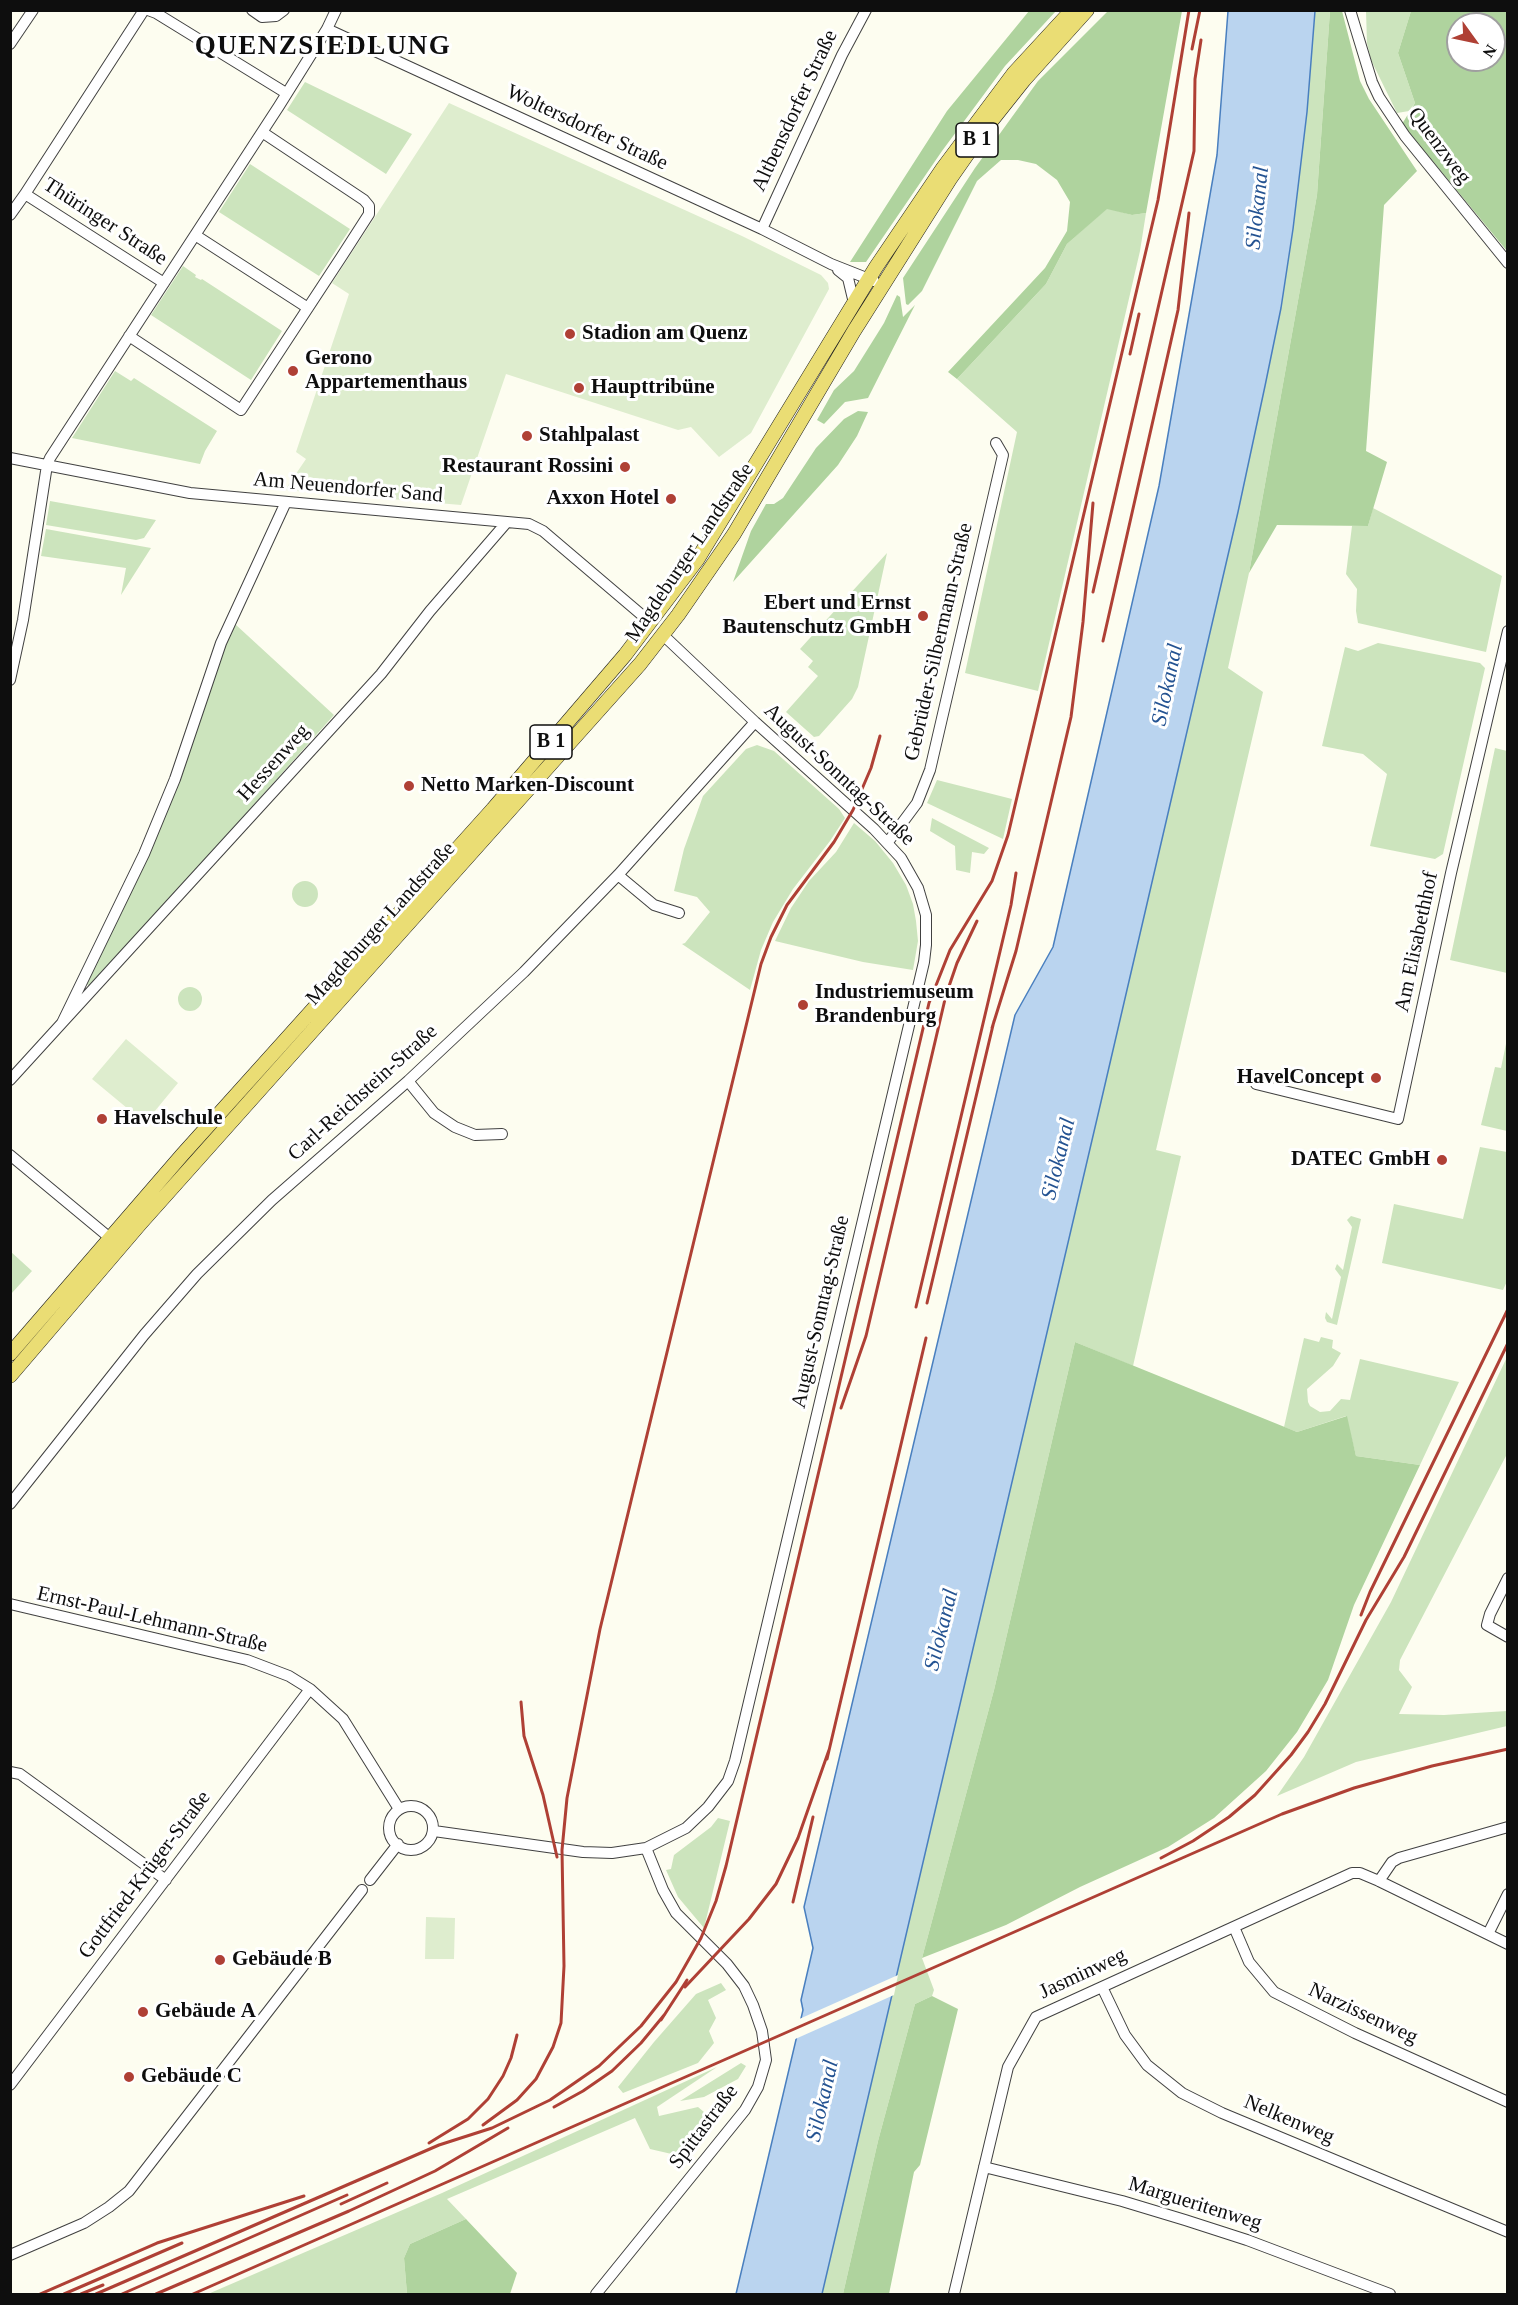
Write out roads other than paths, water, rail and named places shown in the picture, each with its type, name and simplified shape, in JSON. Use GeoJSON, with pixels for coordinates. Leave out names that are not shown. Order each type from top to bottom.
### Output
{"type":"FeatureCollection","features":[{"type":"Feature","properties":{"kind":"main road","name":"Magdeburger Landstraße"},"geometry":{"type":"LineString","coordinates":[[10,1354],[110,1238],[600,687],[697,560],[869,279],[943,168],[1014,73],[1072,10]]}},
{"type":"Feature","properties":{"kind":"main road","name":"Magdeburger Landstraße"},"geometry":{"type":"LineString","coordinates":[[10,1376],[135,1230],[585,727],[663,635],[734,534],[854,331],[950,179],[985,129],[1024,80],[1087,10]]}},
{"type":"Feature","properties":{"kind":"main road"},"geometry":{"type":"LineString","coordinates":[[650,622],[663,635]]}},
{"type":"Feature","properties":{"kind":"street"},"geometry":{"type":"LineString","coordinates":[[10,44],[33,10]]}},
{"type":"Feature","properties":{"kind":"street","name":"Thüringer Straße"},"geometry":{"type":"LineString","coordinates":[[10,215],[146,10],[156,13],[286,93]]}},
{"type":"Feature","properties":{"kind":"street"},"geometry":{"type":"LineString","coordinates":[[252,10],[262,17],[276,15],[284,10]]}},
{"type":"Feature","properties":{"kind":"street","name":"Thüringer Straße"},"geometry":{"type":"LineString","coordinates":[[10,680],[23,620],[47,465],[262,132],[327,29],[336,10]]}},
{"type":"Feature","properties":{"kind":"street","name":"Altbensdorfer Straße"},"geometry":{"type":"LineString","coordinates":[[762,229],[842,55],[866,10]]}},
{"type":"Feature","properties":{"kind":"street","name":"Quenzweg"},"geometry":{"type":"LineString","coordinates":[[1350,10],[1372,82],[1404,136],[1508,264]]}},
{"type":"Feature","properties":{"kind":"street","name":"Quenzweg"},"geometry":{"type":"LineString","coordinates":[[1358,10],[1359,41]]}},
{"type":"Feature","properties":{"kind":"street","name":"Woltersdorfer Straße"},"geometry":{"type":"LineString","coordinates":[[327,29],[762,229],[831,264],[884,284]]}},
{"type":"Feature","properties":{"kind":"street"},"geometry":{"type":"LineString","coordinates":[[129,336],[241,410],[308,308],[369,214],[369,206],[364,200],[262,132]]}},
{"type":"Feature","properties":{"kind":"street","name":"Thüringer Straße"},"geometry":{"type":"LineString","coordinates":[[24,194],[164,284]]}},
{"type":"Feature","properties":{"kind":"street","name":"Thüringer Straße"},"geometry":{"type":"LineString","coordinates":[[195,235],[308,308]]}},
{"type":"Feature","properties":{"kind":"street","name":"Woltersdorfer Straße"},"geometry":{"type":"LineString","coordinates":[[831,264],[848,278],[854,303]]}},
{"type":"Feature","properties":{"kind":"street","name":"Gebrüder-Silbermann-Straße"},"geometry":{"type":"LineString","coordinates":[[888,842],[917,803],[930,770],[1003,455],[996,443]]}},
{"type":"Feature","properties":{"kind":"street","name":"Am Neuendorfer Sand"},"geometry":{"type":"LineString","coordinates":[[10,458],[190,493],[529,524],[543,531],[650,622]]}},
{"type":"Feature","properties":{"kind":"street","name":"Hessenweg"},"geometry":{"type":"LineString","coordinates":[[62,1023],[144,854],[175,779],[221,643],[286,502]]}},
{"type":"Feature","properties":{"kind":"street","name":"Hessenweg"},"geometry":{"type":"LineString","coordinates":[[10,1080],[381,674],[430,611],[507,522]]}},
{"type":"Feature","properties":{"kind":"street","name":"Am Elisabethhof"},"geometry":{"type":"LineString","coordinates":[[1256,1084],[1398,1119],[1451,873],[1508,631]]}},
{"type":"Feature","properties":{"kind":"street","name":"August-Sonntag-Straße"},"geometry":{"type":"LineString","coordinates":[[434,1831],[583,1852],[612,1853],[646,1848],[686,1828],[708,1807],[728,1781],[735,1761],[924,962],[927,930],[923,901],[911,872],[888,842],[663,635]]}},
{"type":"Feature","properties":{"kind":"street","name":"Carl-Reichstein-Straße"},"geometry":{"type":"LineString","coordinates":[[10,1504],[144,1335],[197,1274],[272,1200],[408,1081],[524,972],[618,875],[755,722]]}},
{"type":"Feature","properties":{"kind":"street"},"geometry":{"type":"LineString","coordinates":[[618,875],[654,905],[679,914]]}},
{"type":"Feature","properties":{"kind":"street"},"geometry":{"type":"LineString","coordinates":[[408,1081],[434,1113],[455,1127],[475,1136],[502,1134]]}},
{"type":"Feature","properties":{"kind":"street"},"geometry":{"type":"LineString","coordinates":[[10,1155],[110,1238]]}},
{"type":"Feature","properties":{"kind":"street"},"geometry":{"type":"LineString","coordinates":[[1508,1578],[1487,1625],[1508,1637]]}},
{"type":"Feature","properties":{"kind":"street","name":"Ernst-Paul-Lehmann-Straße"},"geometry":{"type":"LineString","coordinates":[[10,1604],[247,1660],[289,1676],[310,1689],[350,1728],[399,1809]]}},
{"type":"Feature","properties":{"kind":"street","name":"Gottfried-Krüger-Straße"},"geometry":{"type":"LineString","coordinates":[[10,2085],[310,1689]]}},
{"type":"Feature","properties":{"kind":"street"},"geometry":{"type":"LineString","coordinates":[[10,1772],[20,1774],[166,1880]]}},
{"type":"Feature","properties":{"kind":"street"},"geometry":{"type":"LineString","coordinates":[[412,1806],[422,1810],[431,1818],[434,1831],[427,1843],[419,1848],[404,1849],[392,1838],[390,1823],[392,1816],[399,1809],[412,1806]]}},
{"type":"Feature","properties":{"kind":"street"},"geometry":{"type":"LineString","coordinates":[[1379,1881],[1392,1862],[1399,1858],[1508,1827]]}},
{"type":"Feature","properties":{"kind":"street"},"geometry":{"type":"LineString","coordinates":[[370,1880],[398,1844]]}},
{"type":"Feature","properties":{"kind":"street","name":"Spittastraße"},"geometry":{"type":"LineString","coordinates":[[596,2295],[745,2110],[758,2087],[766,2060],[762,2031],[744,1986],[727,1964],[676,1913],[663,1890],[646,1848]]}},
{"type":"Feature","properties":{"kind":"street","name":"Jasminweg"},"geometry":{"type":"LineString","coordinates":[[954,2295],[1008,2067],[1036,2018],[1352,1873],[1360,1873],[1379,1881],[1508,1944]]}},
{"type":"Feature","properties":{"kind":"street"},"geometry":{"type":"LineString","coordinates":[[10,2255],[84,2223],[129,2191],[362,1890]]}},
{"type":"Feature","properties":{"kind":"street"},"geometry":{"type":"LineString","coordinates":[[1488,1934],[1508,1894]]}},
{"type":"Feature","properties":{"kind":"street","name":"Narzissenweg"},"geometry":{"type":"LineString","coordinates":[[1234,1927],[1250,1962],[1274,1992],[1355,2033],[1508,2102]]}},
{"type":"Feature","properties":{"kind":"street","name":"Nelkenweg"},"geometry":{"type":"LineString","coordinates":[[1102,1987],[1125,2035],[1147,2065],[1182,2093],[1222,2113],[1508,2232]]}},
{"type":"Feature","properties":{"kind":"street","name":"Margueritenweg"},"geometry":{"type":"LineString","coordinates":[[984,2167],[1185,2220],[1247,2240],[1390,2295]]}},
{"type":"Feature","properties":{"kind":"water","name":"Silokanal"},"geometry":{"type":"Polygon","coordinates":[[[1228,11],[1315,11],[1307,112],[1281,308],[1238,512],[822,2294],[736,2294],[803,2010],[801,2000],[813,1948],[804,1907],[1015,1015],[1053,947],[1159,486],[1217,155],[1228,11]]]}},
{"type":"Feature","properties":{"kind":"railway"},"geometry":{"type":"LineString","coordinates":[[96,2294],[439,2145],[492,2128],[550,2100],[599,2066],[641,2026],[676,1982],[701,1938],[716,1901],[726,1866],[929,1003],[950,950],[992,881],[1008,835],[1158,200],[1189,10]]}},
{"type":"Feature","properties":{"kind":"railway"},"geometry":{"type":"LineString","coordinates":[[1192,49],[1200,10]]}},
{"type":"Feature","properties":{"kind":"railway"},"geometry":{"type":"LineString","coordinates":[[1093,592],[1194,151],[1195,79],[1201,40]]}},
{"type":"Feature","properties":{"kind":"railway"},"geometry":{"type":"LineString","coordinates":[[1103,641],[1178,310],[1189,213]]}},
{"type":"Feature","properties":{"kind":"railway"},"geometry":{"type":"LineString","coordinates":[[1130,354],[1139,314]]}},
{"type":"Feature","properties":{"kind":"railway"},"geometry":{"type":"LineString","coordinates":[[992,1028],[1016,951],[1071,717],[1083,622],[1093,503]]}},
{"type":"Feature","properties":{"kind":"railway"},"geometry":{"type":"LineString","coordinates":[[483,2125],[517,2100],[536,2079],[553,2047],[561,2023],[564,1966],[562,1850],[567,1798],[600,1629],[761,964],[787,905],[834,842],[853,810],[871,768],[880,736]]}},
{"type":"Feature","properties":{"kind":"railway"},"geometry":{"type":"LineString","coordinates":[[916,1307],[1011,905],[1016,873]]}},
{"type":"Feature","properties":{"kind":"railway"},"geometry":{"type":"LineString","coordinates":[[841,1408],[866,1336],[946,995],[957,963],[977,921]]}},
{"type":"Feature","properties":{"kind":"railway"},"geometry":{"type":"LineString","coordinates":[[927,1303],[994,1021]]}},
{"type":"Feature","properties":{"kind":"railway"},"geometry":{"type":"LineString","coordinates":[[1361,1615],[1370,1592],[1508,1309]]}},
{"type":"Feature","properties":{"kind":"railway"},"geometry":{"type":"LineString","coordinates":[[827,1759],[926,1338]]}},
{"type":"Feature","properties":{"kind":"railway"},"geometry":{"type":"LineString","coordinates":[[1161,1858],[1193,1841],[1229,1817],[1255,1795],[1308,1732],[1325,1704],[1366,1620],[1404,1557],[1508,1343]]}},
{"type":"Feature","properties":{"kind":"railway"},"geometry":{"type":"LineString","coordinates":[[521,1702],[524,1736],[543,1795],[557,1857]]}},
{"type":"Feature","properties":{"kind":"railway"},"geometry":{"type":"LineString","coordinates":[[193,2294],[1282,1814],[1354,1788],[1432,1766],[1508,1749]]}},
{"type":"Feature","properties":{"kind":"railway"},"geometry":{"type":"LineString","coordinates":[[685,1987],[749,1919],[776,1884],[798,1838],[829,1750]]}},
{"type":"Feature","properties":{"kind":"railway"},"geometry":{"type":"LineString","coordinates":[[793,1902],[813,1817]]}},
{"type":"Feature","properties":{"kind":"railway"},"geometry":{"type":"LineString","coordinates":[[661,2020],[687,1980]]}},
{"type":"Feature","properties":{"kind":"railway"},"geometry":{"type":"LineString","coordinates":[[554,2107],[612,2071],[641,2043],[665,2014]]}},
{"type":"Feature","properties":{"kind":"railway"},"geometry":{"type":"LineString","coordinates":[[429,2143],[468,2119],[488,2099],[503,2076],[517,2035]]}},
{"type":"Feature","properties":{"kind":"railway"},"geometry":{"type":"LineString","coordinates":[[156,2294],[349,2211],[435,2171],[508,2128]]}},
{"type":"Feature","properties":{"kind":"railway"},"geometry":{"type":"LineString","coordinates":[[341,2204],[387,2183]]}},
{"type":"Feature","properties":{"kind":"railway"},"geometry":{"type":"LineString","coordinates":[[122,2294],[347,2195]]}},
{"type":"Feature","properties":{"kind":"railway"},"geometry":{"type":"LineString","coordinates":[[40,2294],[157,2243],[304,2196]]}},
{"type":"Feature","properties":{"kind":"railway"},"geometry":{"type":"LineString","coordinates":[[64,2294],[182,2243]]}},
{"type":"Feature","properties":{"kind":"railway"},"geometry":{"type":"LineString","coordinates":[[81,2294],[103,2285]]}},
{"type":"Feature","properties":{"kind":"place","name":"Stadion am Quenz"},"geometry":{"type":"Point","coordinates":[570,334]}},
{"type":"Feature","properties":{"kind":"place","name":"Gerono Appartementhaus"},"geometry":{"type":"Point","coordinates":[293,371]}},
{"type":"Feature","properties":{"kind":"place","name":"Haupttribüne"},"geometry":{"type":"Point","coordinates":[579,388]}},
{"type":"Feature","properties":{"kind":"place","name":"Stahlpalast"},"geometry":{"type":"Point","coordinates":[527,436]}},
{"type":"Feature","properties":{"kind":"place","name":"Restaurant Rossini"},"geometry":{"type":"Point","coordinates":[625,467]}},
{"type":"Feature","properties":{"kind":"place","name":"Axxon Hotel"},"geometry":{"type":"Point","coordinates":[671,499]}},
{"type":"Feature","properties":{"kind":"place","name":"Ebert und Ernst Bautenschutz GmbH"},"geometry":{"type":"Point","coordinates":[923,616]}},
{"type":"Feature","properties":{"kind":"place","name":"Netto Marken-Discount"},"geometry":{"type":"Point","coordinates":[409,786]}},
{"type":"Feature","properties":{"kind":"place","name":"Industriemuseum Brandenburg"},"geometry":{"type":"Point","coordinates":[803,1005]}},
{"type":"Feature","properties":{"kind":"place","name":"HavelConcept"},"geometry":{"type":"Point","coordinates":[1376,1078]}},
{"type":"Feature","properties":{"kind":"place","name":"Havelschule"},"geometry":{"type":"Point","coordinates":[102,1119]}},
{"type":"Feature","properties":{"kind":"place","name":"DATEC GmbH"},"geometry":{"type":"Point","coordinates":[1442,1160]}},
{"type":"Feature","properties":{"kind":"place","name":"Gebäude B"},"geometry":{"type":"Point","coordinates":[220,1960]}},
{"type":"Feature","properties":{"kind":"place","name":"Gebäude A"},"geometry":{"type":"Point","coordinates":[143,2012]}},
{"type":"Feature","properties":{"kind":"place","name":"Gebäude C"},"geometry":{"type":"Point","coordinates":[129,2077]}},
{"type":"Feature","properties":{"kind":"district","name":"QUENZSIEDLUNG"},"geometry":{"type":"Point","coordinates":[323,47]}}]}
